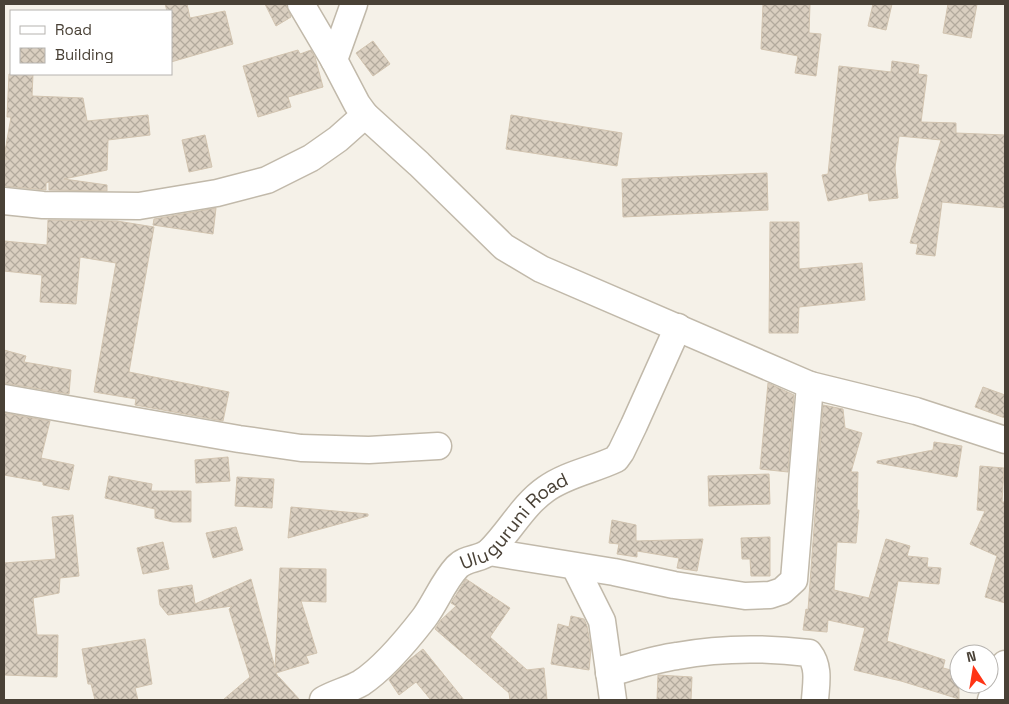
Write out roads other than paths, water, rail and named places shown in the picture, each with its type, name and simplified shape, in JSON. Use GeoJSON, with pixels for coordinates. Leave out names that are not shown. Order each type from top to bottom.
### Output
{"type":"FeatureCollection","features":[{"type":"Feature","properties":{"kind":"street"},"geometry":{"type":"LineString","coordinates":[[301,4],[365,115],[504,246],[541,269],[810,385],[916,411],[1005,440]]}},
{"type":"Feature","properties":{"kind":"street"},"geometry":{"type":"LineString","coordinates":[[334,60],[354,4]]}},
{"type":"Feature","properties":{"kind":"street"},"geometry":{"type":"LineString","coordinates":[[4,201],[44,205],[139,206],[216,193],[267,180],[311,158],[338,139],[365,115]]}},
{"type":"Feature","properties":{"kind":"street","name":"Uluguruni Road"},"geometry":{"type":"LineString","coordinates":[[323,700],[361,682],[379,668],[426,616],[443,587],[460,565],[468,559],[489,552],[527,506],[546,489],[567,477],[616,459],[634,425],[678,327]]}},
{"type":"Feature","properties":{"kind":"street"},"geometry":{"type":"LineString","coordinates":[[489,552],[745,596],[770,595],[782,591],[794,580],[810,385]]}},
{"type":"Feature","properties":{"kind":"street"},"geometry":{"type":"LineString","coordinates":[[4,398],[301,448],[369,450],[438,446]]}},
{"type":"Feature","properties":{"kind":"street"},"geometry":{"type":"LineString","coordinates":[[575,567],[602,622],[613,700]]}},
{"type":"Feature","properties":{"kind":"street"},"geometry":{"type":"LineString","coordinates":[[609,673],[677,656],[725,651],[789,651],[809,654],[815,660],[817,672],[815,700]]}},
{"type":"Feature","properties":{"kind":"street"},"geometry":{"type":"LineString","coordinates":[[991,700],[1005,664]]}}]}
